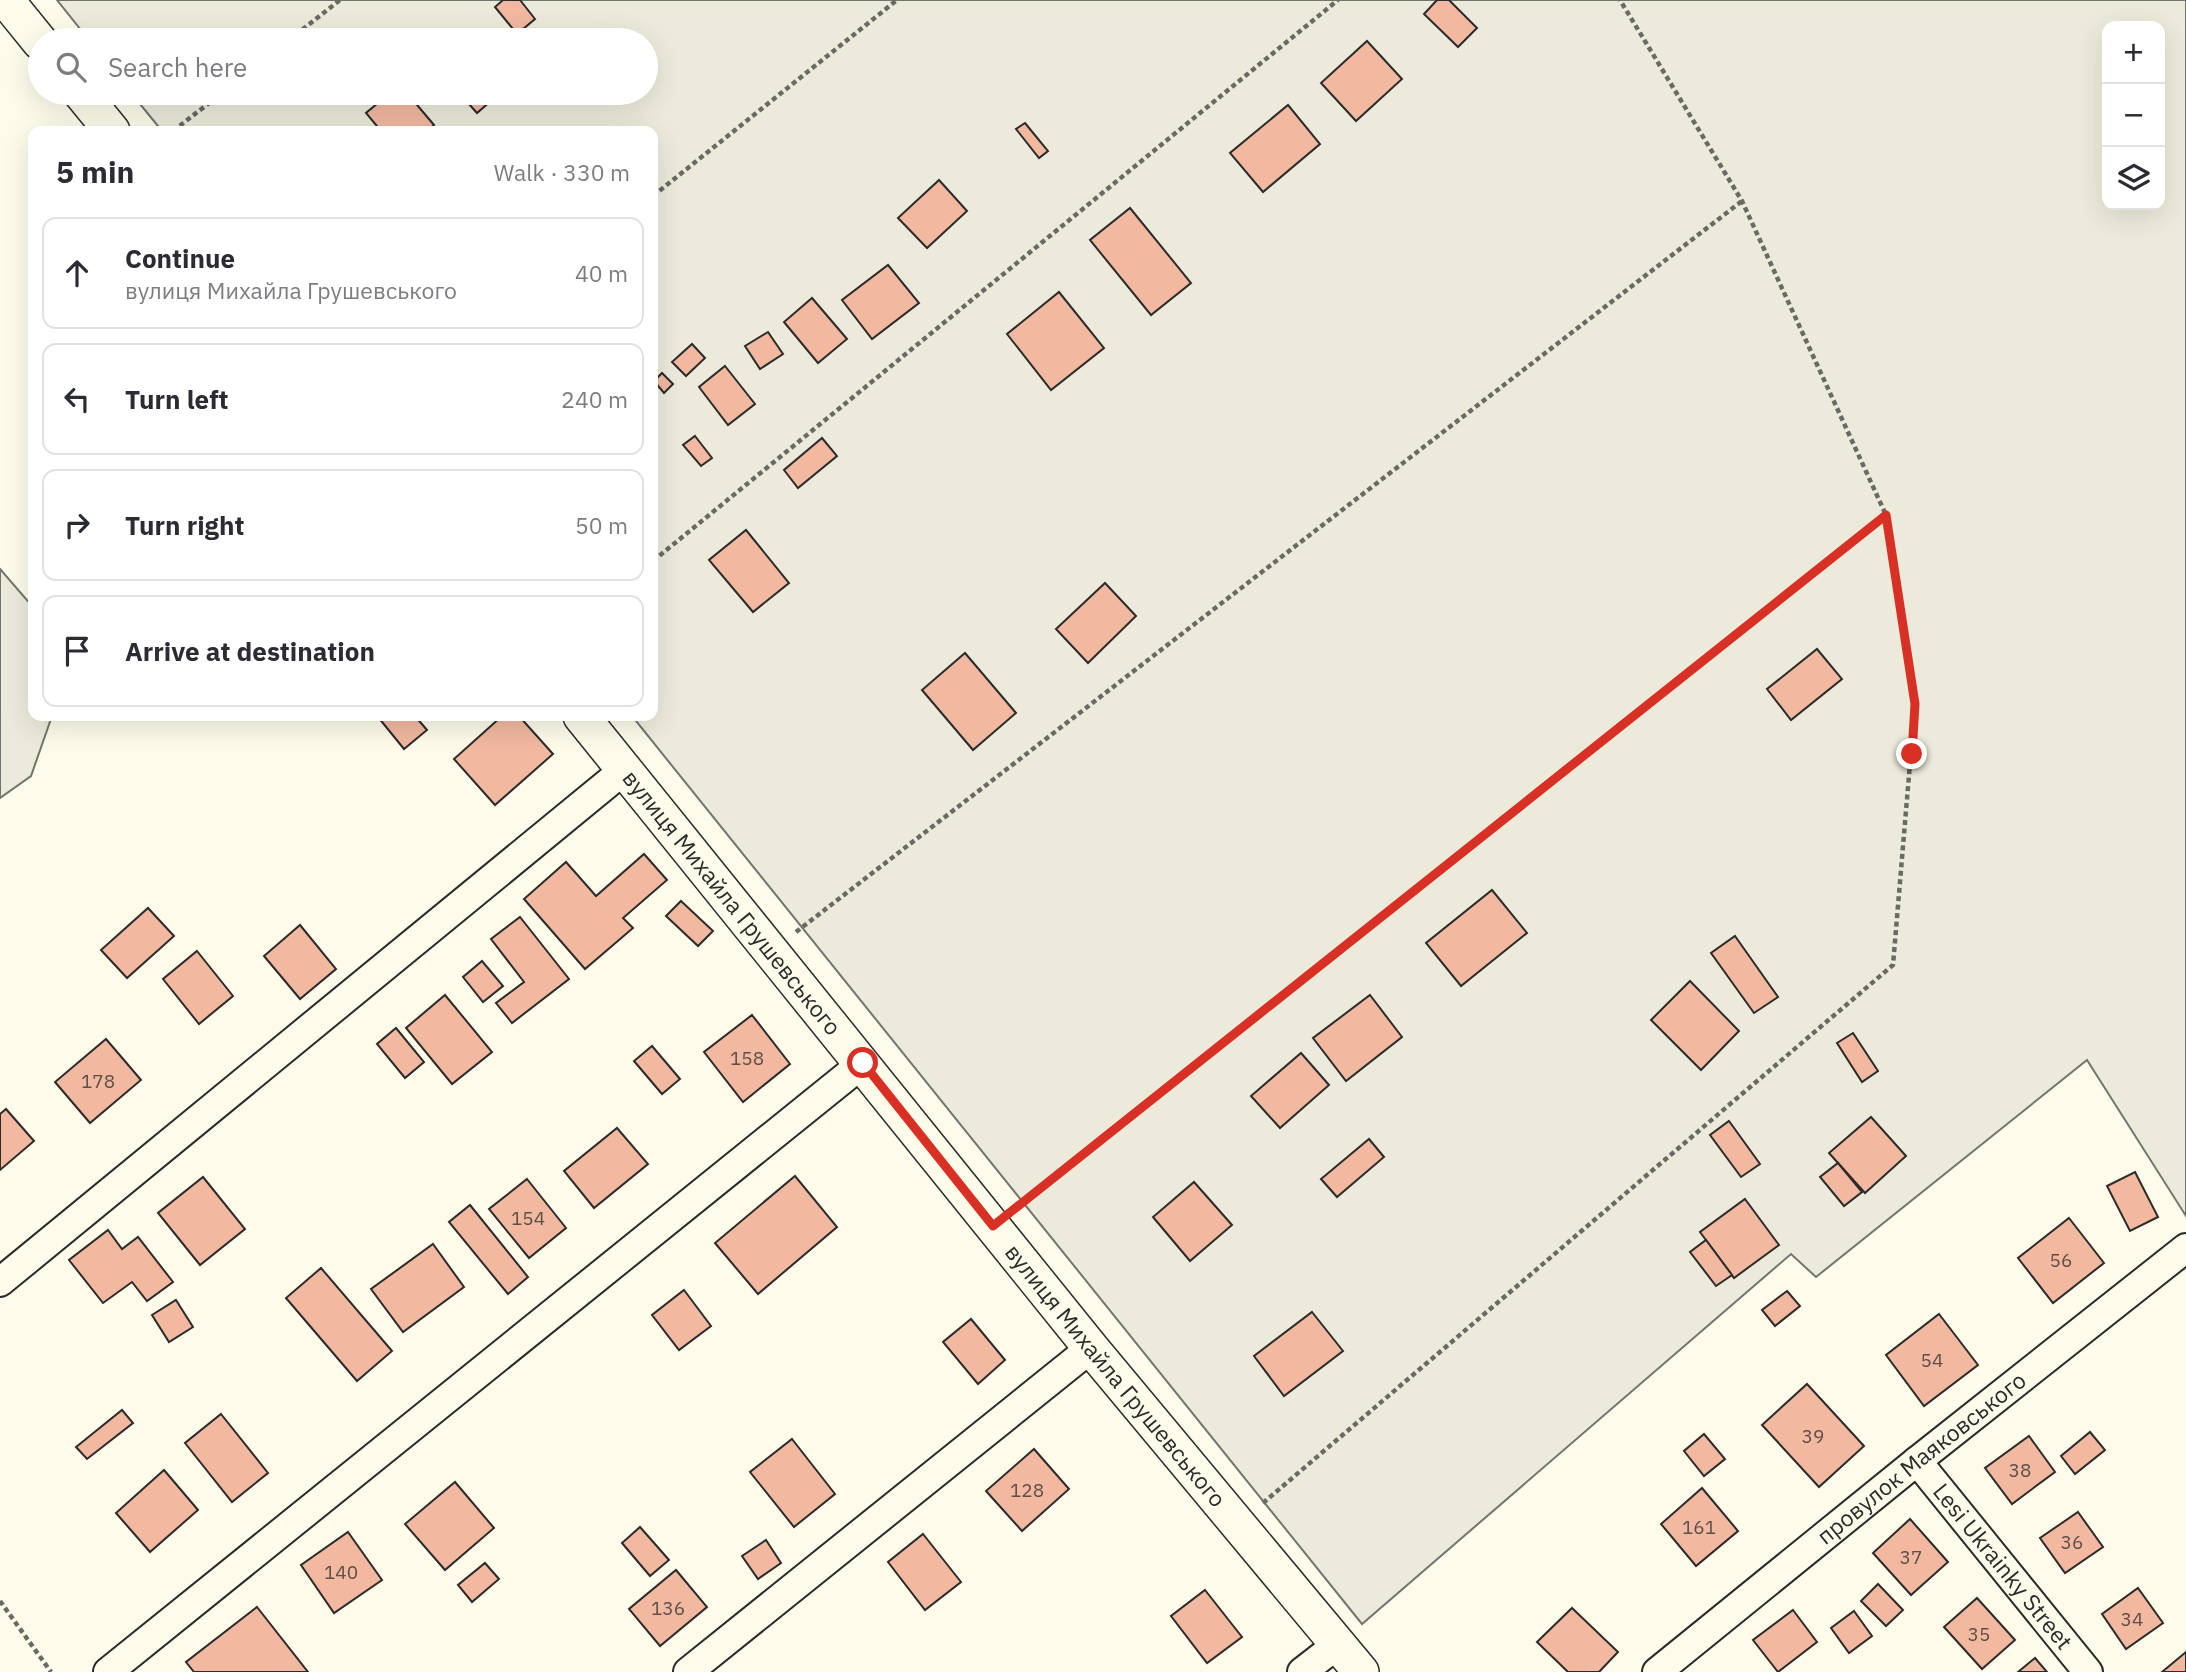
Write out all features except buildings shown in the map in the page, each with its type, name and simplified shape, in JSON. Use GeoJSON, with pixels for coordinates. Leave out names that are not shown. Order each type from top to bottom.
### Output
{"type":"FeatureCollection","features":[{"type":"Feature","properties":{"kind":"street"},"geometry":{"type":"LineString","coordinates":[[6,0],[29,28]]}},
{"type":"Feature","properties":{"kind":"street"},"geometry":{"type":"LineString","coordinates":[[91,105],[108,126]]}},
{"type":"Feature","properties":{"kind":"street","name":"вулиця Михайла Грушевського"},"geometry":{"type":"LineString","coordinates":[[585,721],[1091,1348],[1361,1672]]}},
{"type":"Feature","properties":{"kind":"street"},"geometry":{"type":"LineString","coordinates":[[0,1282],[624,770]]}},
{"type":"Feature","properties":{"kind":"street"},"geometry":{"type":"LineString","coordinates":[[108,1672],[863,1063]]}},
{"type":"Feature","properties":{"kind":"street","name":"провулок Маяковського"},"geometry":{"type":"LineString","coordinates":[[1657,1672],[1689,1662],[1917,1461],[2186,1248]]}},
{"type":"Feature","properties":{"kind":"street"},"geometry":{"type":"LineString","coordinates":[[688,1672],[1091,1348]]}},
{"type":"Feature","properties":{"kind":"street","name":"Lesi Ukrainky Street"},"geometry":{"type":"LineString","coordinates":[[1917,1461],[2088,1672]]}},
{"type":"Feature","properties":{"kind":"street"},"geometry":{"type":"LineString","coordinates":[[1302,1672],[1338,1644]]}},
{"type":"Feature","properties":{"kind":"path"},"geometry":{"type":"LineString","coordinates":[[304,28],[340,0]]}},
{"type":"Feature","properties":{"kind":"path"},"geometry":{"type":"LineString","coordinates":[[658,192],[897,0]]}},
{"type":"Feature","properties":{"kind":"path"},"geometry":{"type":"LineString","coordinates":[[658,557],[1338,0]]}},
{"type":"Feature","properties":{"kind":"path"},"geometry":{"type":"LineString","coordinates":[[1239,1525],[1894,965],[1915,704],[1886,515],[1742,201],[1620,0]]}},
{"type":"Feature","properties":{"kind":"path"},"geometry":{"type":"LineString","coordinates":[[179,126],[207,105]]}},
{"type":"Feature","properties":{"kind":"path"},"geometry":{"type":"LineString","coordinates":[[772,951],[1742,201]]}},
{"type":"Feature","properties":{"kind":"path"},"geometry":{"type":"LineString","coordinates":[[993,1226],[1886,515]]}},
{"type":"Feature","properties":{"kind":"path"},"geometry":{"type":"LineString","coordinates":[[0,1601],[51,1672]]}},
{"type":"Feature","properties":{"kind":"shaded area"},"geometry":{"type":"Polygon","coordinates":[[[57,0],[2186,0],[2186,1216],[2087,1060],[1816,1277],[1791,1254],[1362,1624],[636,721],[658,721],[658,126],[158,126],[141,105],[658,105],[658,28],[79,28],[57,0]]]}},
{"type":"Feature","properties":{"kind":"shaded area"},"geometry":{"type":"Polygon","coordinates":[[[0,569],[28,601],[28,721],[50,721],[31,776],[0,798],[0,569]]]}},
{"type":"Feature","properties":{"kind":"route"},"geometry":{"type":"LineString","coordinates":[[863,1063],[993,1226],[1886,515],[1915,704],[1912,754]]}}]}
